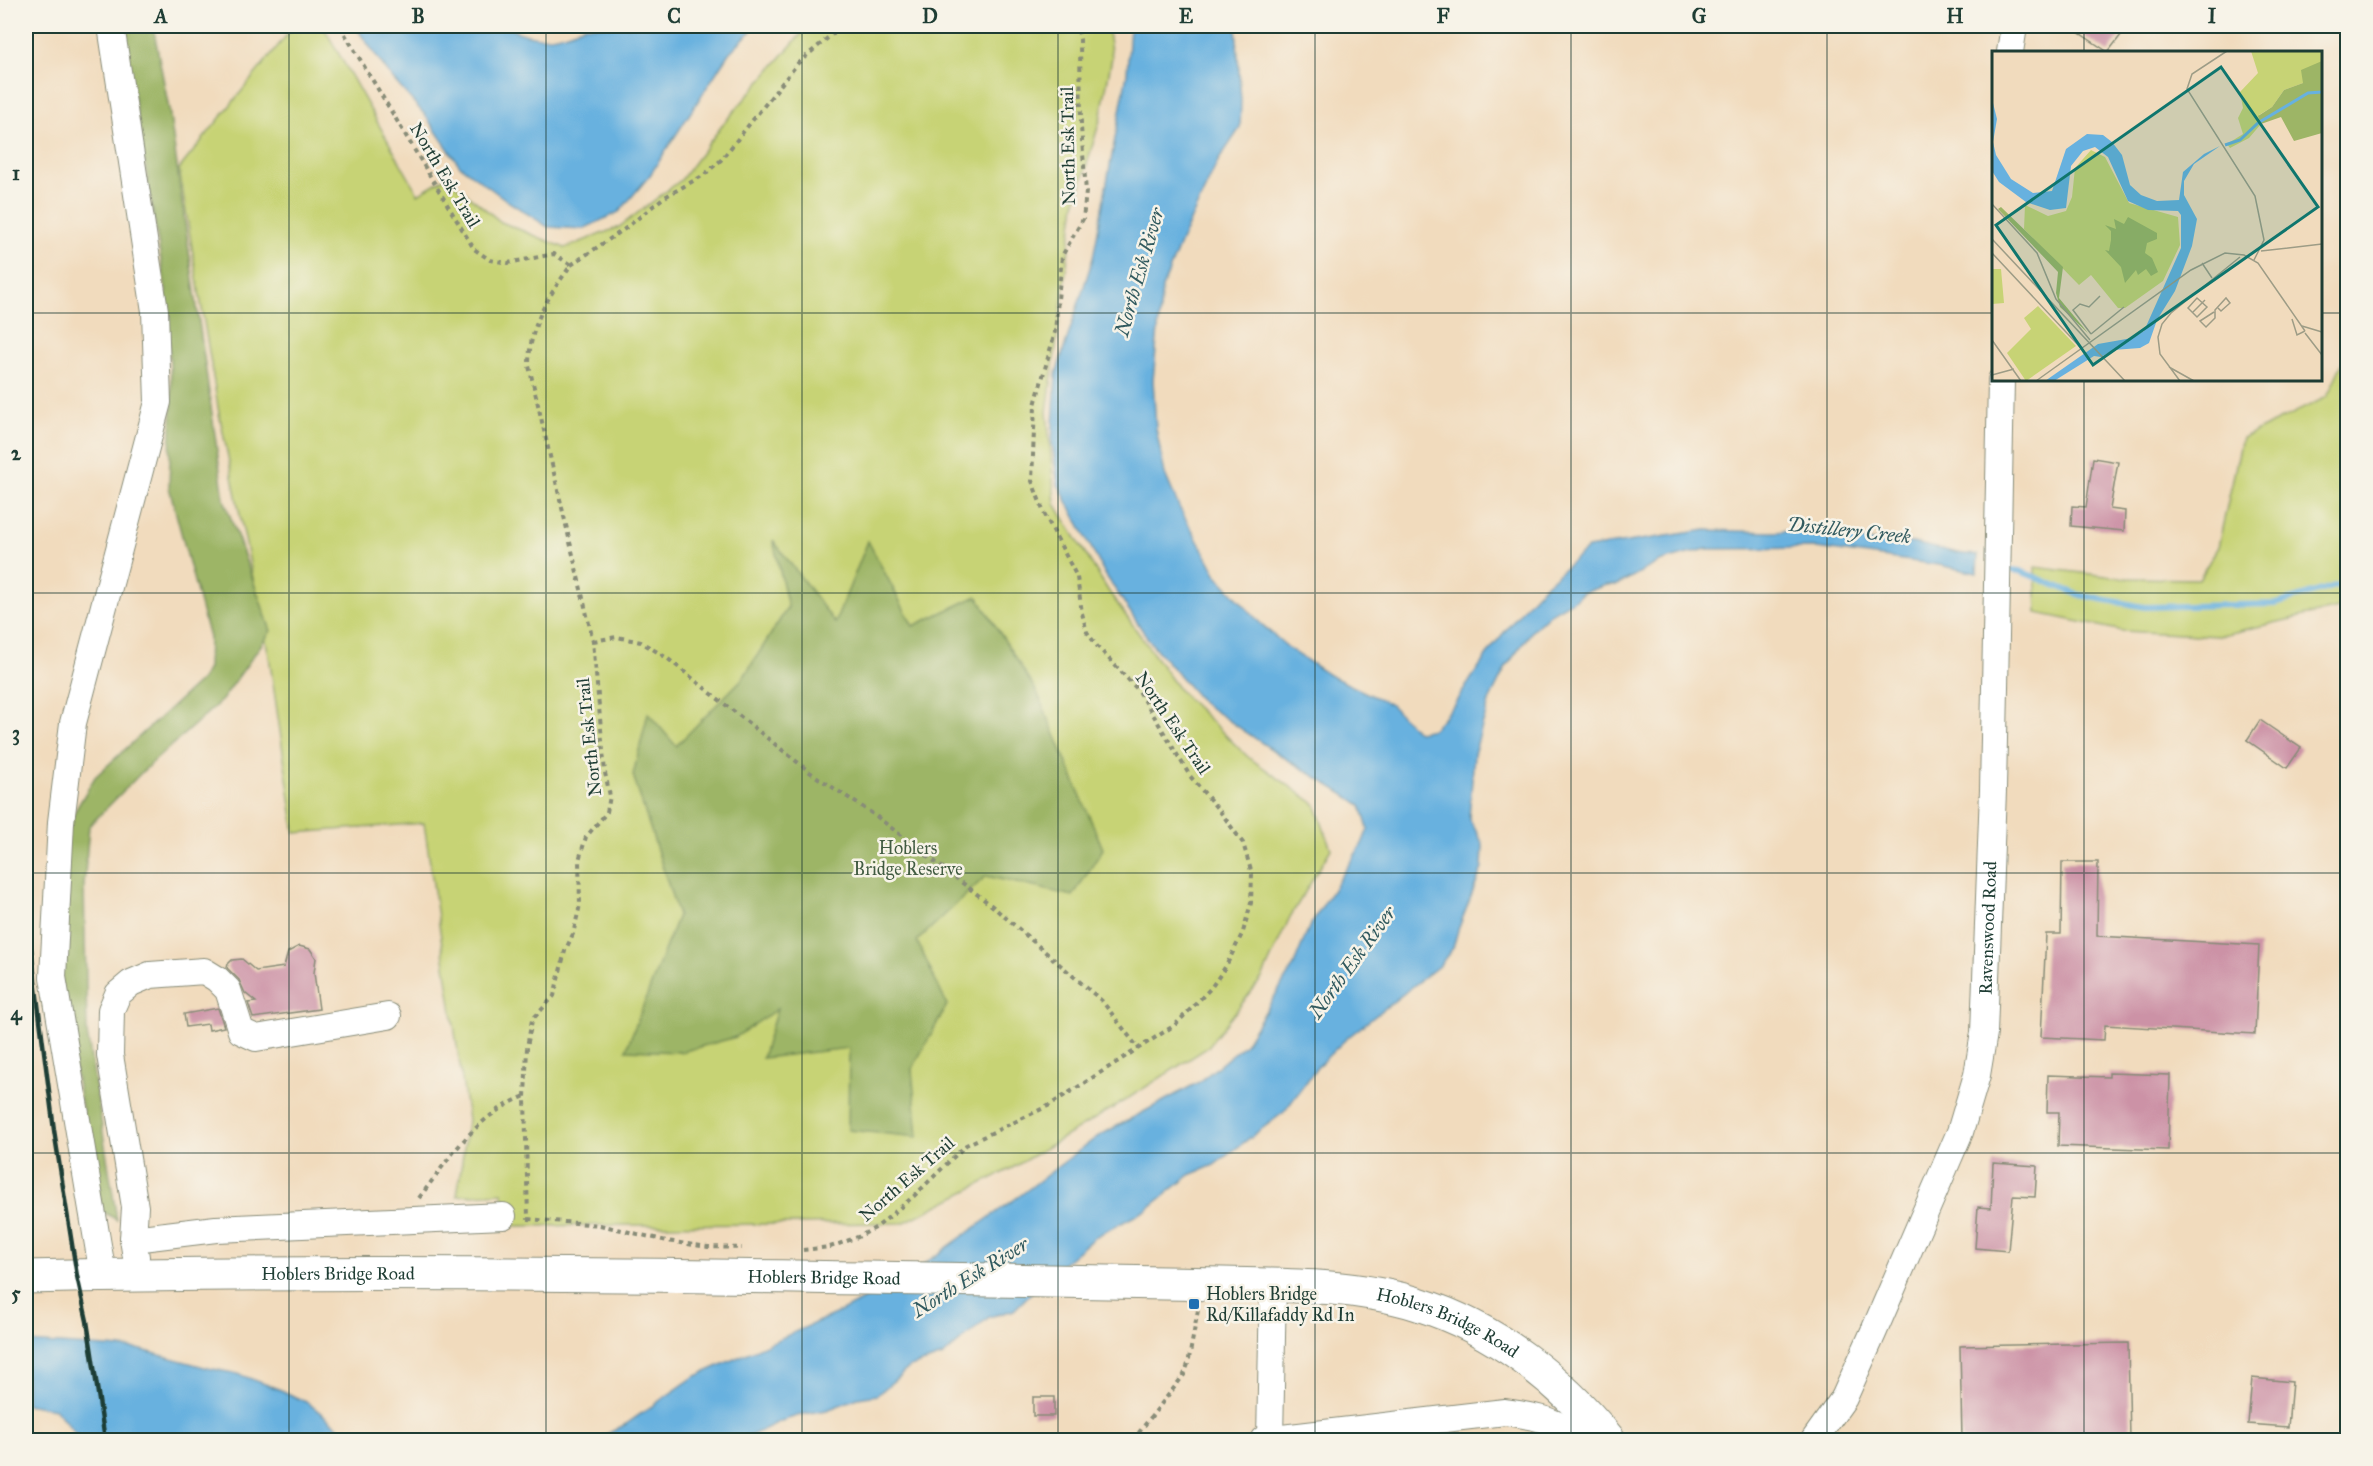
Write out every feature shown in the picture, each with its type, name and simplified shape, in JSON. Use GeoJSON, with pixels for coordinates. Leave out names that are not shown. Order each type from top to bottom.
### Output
{"type":"FeatureCollection","features":[{"type":"Feature","properties":{"kind":"highway","name":"Hoblers Bridge Road"},"geometry":{"type":"LineString","coordinates":[[26,1277],[583,1274],[1138,1283],[1338,1290],[1418,1304],[1482,1331],[1546,1376],[1580,1407],[1609,1440]]}},
{"type":"Feature","properties":{"kind":"street"},"geometry":{"type":"LineString","coordinates":[[103,1275],[53,977],[62,822],[73,723],[158,402],[155,311],[111,26]]}},
{"type":"Feature","properties":{"kind":"street"},"geometry":{"type":"LineString","coordinates":[[2010,51],[2014,26]]}},
{"type":"Feature","properties":{"kind":"street","name":"Ravenswood Road"},"geometry":{"type":"LineString","coordinates":[[1814,1440],[1844,1398],[1960,1132],[1977,1076],[1984,1033],[1994,790],[2001,381]]}},
{"type":"Feature","properties":{"kind":"street"},"geometry":{"type":"LineString","coordinates":[[138,1275],[133,1239],[135,1207],[110,1054],[111,1010],[118,994],[131,983],[150,975],[204,971],[228,990],[241,1031],[256,1038],[388,1016]]}},
{"type":"Feature","properties":{"kind":"street"},"geometry":{"type":"LineString","coordinates":[[133,1239],[216,1229],[503,1216]]}},
{"type":"Feature","properties":{"kind":"street"},"geometry":{"type":"LineString","coordinates":[[1273,1286],[1267,1440],[1505,1412],[1535,1416],[1555,1423],[1578,1440]]}},
{"type":"Feature","properties":{"kind":"path","name":"North Esk Trail"},"geometry":{"type":"LineString","coordinates":[[340,26],[474,249],[490,260],[508,263],[554,254],[571,265]]}},
{"type":"Feature","properties":{"kind":"path","name":"North Esk Trail"},"geometry":{"type":"LineString","coordinates":[[528,1219],[525,1096],[527,1047],[532,1020],[554,996],[580,905],[579,860],[586,837],[607,812],[610,796],[605,773],[593,641],[530,366],[529,350],[538,316],[571,265],[626,228],[663,198],[704,175],[721,160],[798,63],[842,26]]}},
{"type":"Feature","properties":{"kind":"path","name":"North Esk Trail"},"geometry":{"type":"LineString","coordinates":[[798,1250],[830,1247],[877,1227],[914,1196],[966,1145],[1048,1106],[1175,1025],[1211,988],[1226,966],[1243,932],[1251,903],[1252,874],[1243,843],[1190,776],[1138,691],[1087,632],[1077,577],[1044,513],[1032,481],[1035,405],[1055,332],[1062,256],[1083,219],[1086,192],[1081,127],[1080,39],[1077,26]]}},
{"type":"Feature","properties":{"kind":"path"},"geometry":{"type":"LineString","coordinates":[[593,641],[617,637],[641,642],[667,658],[811,773],[876,816],[990,905],[1102,1001],[1139,1049]]}},
{"type":"Feature","properties":{"kind":"path"},"geometry":{"type":"LineString","coordinates":[[411,1221],[411,1210],[471,1130],[507,1104],[525,1096]]}},
{"type":"Feature","properties":{"kind":"path"},"geometry":{"type":"LineString","coordinates":[[503,1216],[600,1225],[708,1248],[753,1249]]}},
{"type":"Feature","properties":{"kind":"path"},"geometry":{"type":"LineString","coordinates":[[1133,1440],[1184,1375],[1198,1310]]}},
{"type":"Feature","properties":{"kind":"green space"},"geometry":{"type":"Polygon","coordinates":[[[122,26],[153,26],[169,109],[224,499],[271,631],[222,700],[142,772],[89,826],[84,885],[87,1033],[117,1220],[102,1211],[60,994],[66,826],[95,777],[202,679],[208,668],[209,638],[169,487],[172,401],[166,290],[122,26]]]}},
{"type":"Feature","properties":{"kind":"green space","name":"Hoblers Bridge Reserve"},"geometry":{"type":"Polygon","coordinates":[[[294,26],[323,26],[418,194],[446,177],[501,222],[565,248],[619,227],[681,180],[724,123],[808,26],[1107,26],[1112,57],[1100,120],[1075,204],[1047,412],[1055,504],[1109,592],[1180,691],[1248,757],[1315,804],[1331,849],[1290,917],[1262,978],[1207,1048],[1014,1167],[903,1223],[505,1226],[503,1193],[457,1196],[468,1120],[424,823],[295,833],[269,656],[219,413],[179,169],[294,26]]]}},
{"type":"Feature","properties":{"kind":"green space"},"geometry":{"type":"Polygon","coordinates":[[[2347,352],[2347,606],[2218,636],[2123,631],[2037,613],[2035,567],[2122,578],[2199,579],[2218,547],[2242,438],[2327,397],[2347,352]]]}},
{"type":"Feature","properties":{"kind":"green space"},"geometry":{"type":"Polygon","coordinates":[[[773,540],[835,623],[868,541],[913,626],[977,596],[1037,692],[1103,849],[1073,896],[986,876],[917,941],[947,1005],[912,1069],[918,1137],[848,1130],[849,1048],[762,1058],[777,1009],[736,1037],[681,1052],[626,1050],[678,915],[633,775],[648,713],[676,746],[743,678],[788,607],[773,540]]]}},
{"type":"Feature","properties":{"kind":"water"},"geometry":{"type":"Polygon","coordinates":[[[355,26],[504,26],[535,37],[554,37],[584,26],[756,26],[729,53],[650,175],[619,212],[583,229],[548,227],[460,166],[425,115],[392,78],[355,26]]]}},
{"type":"Feature","properties":{"kind":"water","name":"North Esk River"},"geometry":{"type":"Polygon","coordinates":[[[1130,26],[1236,26],[1241,101],[1240,128],[1218,161],[1162,288],[1153,380],[1156,429],[1165,474],[1179,507],[1218,577],[1261,624],[1291,650],[1329,675],[1390,704],[1418,732],[1433,729],[1453,706],[1493,646],[1528,603],[1588,548],[1706,530],[1771,532],[1822,530],[1866,541],[1913,543],[1978,555],[1977,573],[1939,565],[1817,548],[1706,549],[1659,562],[1617,585],[1606,585],[1582,593],[1550,614],[1532,631],[1506,667],[1490,699],[1474,754],[1469,818],[1483,844],[1482,868],[1453,948],[1440,965],[1347,1038],[1319,1065],[1284,1112],[1214,1165],[1190,1175],[1146,1210],[1095,1237],[1045,1279],[1014,1310],[989,1317],[943,1356],[910,1367],[877,1395],[858,1398],[827,1410],[781,1421],[742,1440],[596,1440],[626,1424],[694,1377],[842,1311],[907,1276],[1097,1137],[1199,1082],[1245,1044],[1293,967],[1309,927],[1362,844],[1368,829],[1361,805],[1277,753],[1203,703],[1151,643],[1105,574],[1058,484],[1052,443],[1056,374],[1093,258],[1127,74],[1130,26]]]}},
{"type":"Feature","properties":{"kind":"water"},"geometry":{"type":"Polygon","coordinates":[[[26,1342],[138,1349],[238,1374],[308,1403],[355,1440],[81,1440],[55,1409],[26,1404],[26,1342]]]}},
{"type":"Feature","properties":{"kind":"building"},"geometry":{"type":"Polygon","coordinates":[[[2069,26],[2128,26],[2106,51],[2069,26]]]}},
{"type":"Feature","properties":{"kind":"building"},"geometry":{"type":"Polygon","coordinates":[[[2093,458],[2118,462],[2110,509],[2125,511],[2124,531],[2071,526],[2072,506],[2086,507],[2093,458]]]}},
{"type":"Feature","properties":{"kind":"building"},"geometry":{"type":"Polygon","coordinates":[[[2260,720],[2301,748],[2287,768],[2247,740],[2260,720]]]}},
{"type":"Feature","properties":{"kind":"building"},"geometry":{"type":"Polygon","coordinates":[[[2062,862],[2098,862],[2097,936],[2259,945],[2255,1034],[2105,1025],[2104,1040],[2041,1037],[2046,934],[2061,934],[2062,862]]]}},
{"type":"Feature","properties":{"kind":"building"},"geometry":{"type":"Polygon","coordinates":[[[299,946],[310,949],[316,958],[314,973],[319,1009],[253,1018],[248,1003],[256,1002],[245,993],[239,980],[227,968],[228,964],[232,960],[242,959],[256,971],[284,967],[288,952],[299,946]]]}},
{"type":"Feature","properties":{"kind":"building"},"geometry":{"type":"Polygon","coordinates":[[[218,1008],[224,1027],[209,1030],[208,1024],[186,1027],[184,1014],[218,1008]]]}},
{"type":"Feature","properties":{"kind":"building"},"geometry":{"type":"Polygon","coordinates":[[[2109,1073],[2170,1075],[2168,1150],[2058,1146],[2059,1112],[2047,1112],[2048,1075],[2109,1077],[2109,1073]]]}},
{"type":"Feature","properties":{"kind":"building"},"geometry":{"type":"Polygon","coordinates":[[[1993,1163],[2037,1166],[2035,1197],[2013,1196],[2008,1251],[1975,1248],[1978,1207],[1991,1208],[1993,1163]]]}},
{"type":"Feature","properties":{"kind":"building"},"geometry":{"type":"Polygon","coordinates":[[[2128,1343],[2130,1440],[1962,1440],[1960,1346],[2128,1343]]]}},
{"type":"Feature","properties":{"kind":"building"},"geometry":{"type":"Polygon","coordinates":[[[2252,1378],[2292,1382],[2288,1427],[2248,1424],[2252,1378]]]}},
{"type":"Feature","properties":{"kind":"building"},"geometry":{"type":"Polygon","coordinates":[[[1033,1397],[1054,1397],[1054,1416],[1033,1416],[1033,1397]]]}},
{"type":"Feature","properties":{"kind":"waterway","name":"Distillery Creek"},"geometry":{"type":"LineString","coordinates":[[2004,569],[2020,571],[2079,595],[2145,607],[2276,604],[2348,582]]}},
{"type":"Feature","properties":{"kind":"railway"},"geometry":{"type":"LineString","coordinates":[[26,910],[54,1130],[105,1440]]}},
{"type":"Feature","properties":{"kind":"place","name":"Hoblers Bridge Rd/Killafaddy Rd In"},"geometry":{"type":"Point","coordinates":[1194,1304]}}]}
